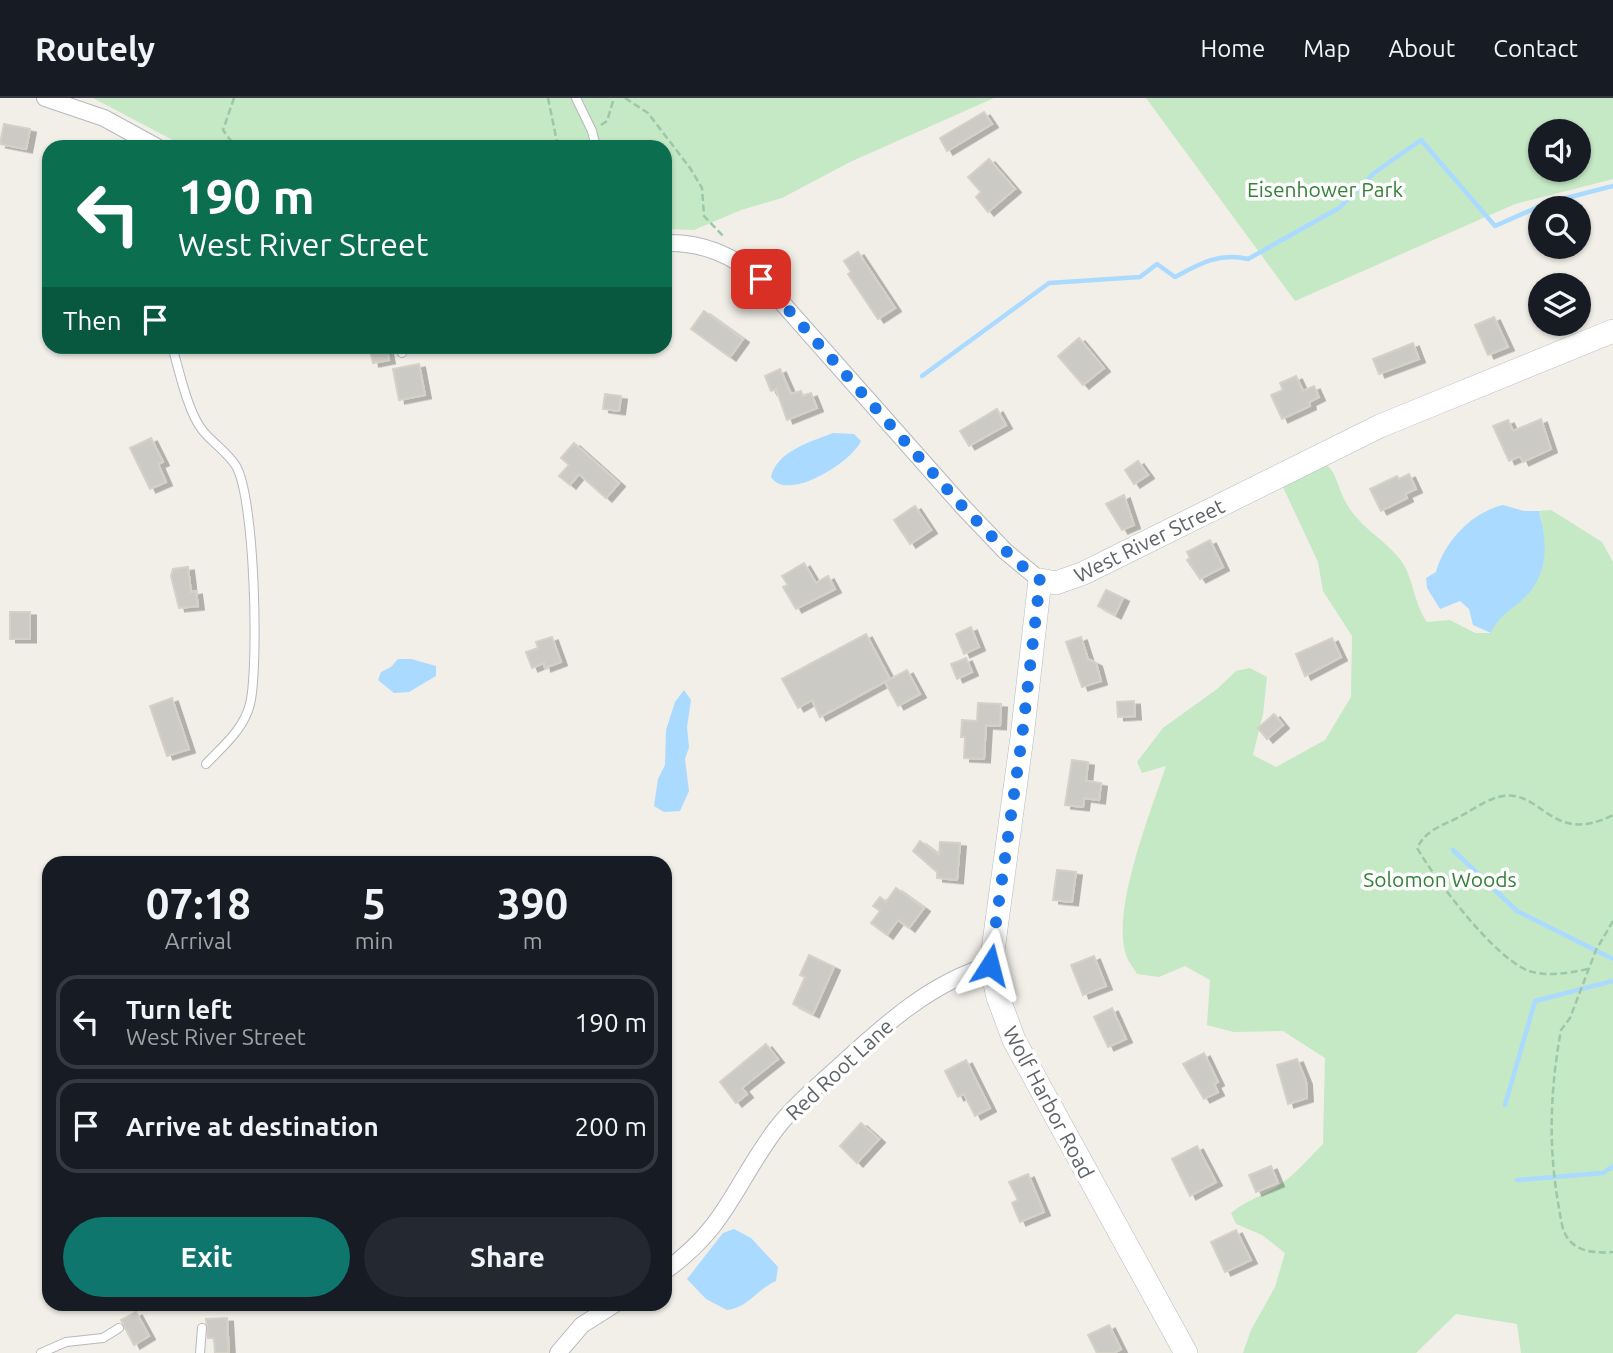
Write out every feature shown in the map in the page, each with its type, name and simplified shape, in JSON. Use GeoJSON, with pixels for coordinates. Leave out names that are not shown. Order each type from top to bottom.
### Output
{"type":"FeatureCollection","features":[{"type":"Feature","properties":{"kind":"street"},"geometry":{"type":"LineString","coordinates":[[46,98],[104,118],[144,140]]}},
{"type":"Feature","properties":{"kind":"street"},"geometry":{"type":"LineString","coordinates":[[672,243],[688,243],[718,251],[761,279],[963,507],[1016,561],[1040,580]]}},
{"type":"Feature","properties":{"kind":"street","name":"West River Street"},"geometry":{"type":"LineString","coordinates":[[1040,580],[1056,583],[1077,576],[1380,426],[1613,331]]}},
{"type":"Feature","properties":{"kind":"street","name":"Wolf Harbor Road"},"geometry":{"type":"LineString","coordinates":[[1040,580],[1022,737],[990,965],[998,997],[1014,1040],[1186,1353]]}},
{"type":"Feature","properties":{"kind":"street","name":"Red Root Lane"},"geometry":{"type":"LineString","coordinates":[[672,1265],[703,1241],[721,1219],[774,1132],[803,1100],[901,1013],[957,977],[990,965]]}},
{"type":"Feature","properties":{"kind":"street"},"geometry":{"type":"LineString","coordinates":[[558,1353],[582,1325],[604,1311]]}},
{"type":"Feature","properties":{"kind":"lane"},"geometry":{"type":"LineString","coordinates":[[576,98],[594,140]]}},
{"type":"Feature","properties":{"kind":"lane"},"geometry":{"type":"LineString","coordinates":[[174,354],[202,430],[237,467],[249,527],[255,606],[250,704],[241,727],[206,764]]}},
{"type":"Feature","properties":{"kind":"lane"},"geometry":{"type":"LineString","coordinates":[[41,1353],[66,1342],[103,1338],[119,1328]]}},
{"type":"Feature","properties":{"kind":"lane"},"geometry":{"type":"LineString","coordinates":[[200,1353],[202,1328]]}},
{"type":"Feature","properties":{"kind":"path"},"geometry":{"type":"LineString","coordinates":[[230,140],[223,130],[234,98]]}},
{"type":"Feature","properties":{"kind":"path"},"geometry":{"type":"LineString","coordinates":[[548,98],[557,140]]}},
{"type":"Feature","properties":{"kind":"path"},"geometry":{"type":"LineString","coordinates":[[592,131],[607,121],[614,98]]}},
{"type":"Feature","properties":{"kind":"path"},"geometry":{"type":"LineString","coordinates":[[625,98],[648,113],[669,140]]}},
{"type":"Feature","properties":{"kind":"path"},"geometry":{"type":"LineString","coordinates":[[672,144],[702,188],[704,216],[730,245]]}},
{"type":"Feature","properties":{"kind":"path"},"geometry":{"type":"LineString","coordinates":[[1588,969],[1549,975],[1527,970],[1502,952],[1468,917],[1432,873],[1417,848],[1424,834],[1486,801],[1504,796],[1525,797],[1554,820],[1576,824],[1599,822],[1613,815]]}},
{"type":"Feature","properties":{"kind":"path"},"geometry":{"type":"LineString","coordinates":[[1613,921],[1588,969],[1570,1018],[1561,1030],[1554,1076],[1550,1157],[1564,1231],[1572,1243],[1598,1253],[1613,1252]]}},
{"type":"Feature","properties":{"kind":"green space"},"geometry":{"type":"Polygon","coordinates":[[[93,98],[994,98],[850,162],[782,198],[741,210],[694,230],[672,229],[672,140],[173,140],[93,98]]]}},
{"type":"Feature","properties":{"kind":"green space","name":"Eisenhower Park"},"geometry":{"type":"Polygon","coordinates":[[[1146,98],[1613,98],[1613,179],[1546,196],[1528,196],[1528,201],[1295,301],[1146,98]]]}},
{"type":"Feature","properties":{"kind":"green space","name":"Solomon Woods"},"geometry":{"type":"Polygon","coordinates":[[[1324,462],[1334,475],[1344,499],[1356,517],[1392,550],[1404,565],[1427,622],[1450,620],[1475,633],[1491,633],[1497,619],[1523,599],[1542,522],[1539,511],[1551,510],[1602,542],[1613,562],[1613,1353],[1521,1353],[1517,1324],[1456,1314],[1416,1353],[1243,1353],[1251,1330],[1275,1287],[1285,1253],[1262,1235],[1236,1224],[1231,1213],[1284,1182],[1323,1144],[1325,1058],[1283,1031],[1234,1032],[1207,1025],[1210,980],[1185,966],[1159,977],[1137,974],[1130,963],[1123,936],[1128,887],[1166,766],[1142,773],[1137,762],[1163,728],[1217,689],[1236,671],[1250,668],[1267,677],[1263,714],[1253,755],[1276,767],[1325,740],[1351,697],[1352,636],[1323,591],[1318,562],[1282,485],[1324,462]]]}},
{"type":"Feature","properties":{"kind":"water"},"geometry":{"type":"Polygon","coordinates":[[[833,433],[854,434],[861,441],[855,450],[833,468],[804,483],[779,484],[771,477],[774,468],[787,454],[833,433]]]}},
{"type":"Feature","properties":{"kind":"water"},"geometry":{"type":"Polygon","coordinates":[[[1503,505],[1524,511],[1539,511],[1544,536],[1544,559],[1537,581],[1530,592],[1500,619],[1491,633],[1473,625],[1469,609],[1460,601],[1440,609],[1427,588],[1426,578],[1436,572],[1445,550],[1470,521],[1503,505]]]}},
{"type":"Feature","properties":{"kind":"water"},"geometry":{"type":"Polygon","coordinates":[[[398,659],[411,659],[436,666],[436,676],[409,692],[394,693],[378,680],[381,672],[391,667],[398,659]]]}},
{"type":"Feature","properties":{"kind":"water"},"geometry":{"type":"Polygon","coordinates":[[[684,690],[691,700],[687,727],[689,747],[685,759],[689,791],[680,811],[664,812],[654,806],[658,779],[665,765],[666,730],[675,702],[684,690]]]}},
{"type":"Feature","properties":{"kind":"water"},"geometry":{"type":"Polygon","coordinates":[[[734,1229],[751,1238],[778,1267],[776,1281],[741,1306],[727,1310],[706,1299],[687,1279],[723,1233],[734,1229]]]}},
{"type":"Feature","properties":{"kind":"building"},"geometry":{"type":"Polygon","coordinates":[[[984,112],[992,124],[947,151],[940,138],[984,112]]]}},
{"type":"Feature","properties":{"kind":"building"},"geometry":{"type":"Polygon","coordinates":[[[4,124],[30,129],[26,149],[0,144],[4,124]]]}},
{"type":"Feature","properties":{"kind":"building"},"geometry":{"type":"Polygon","coordinates":[[[989,159],[1015,189],[988,212],[976,197],[981,192],[968,177],[989,159]]]}},
{"type":"Feature","properties":{"kind":"building"},"geometry":{"type":"Polygon","coordinates":[[[858,252],[895,308],[878,319],[848,274],[851,272],[844,261],[858,252]]]}},
{"type":"Feature","properties":{"kind":"building"},"geometry":{"type":"Polygon","coordinates":[[[704,311],[743,339],[730,357],[691,329],[704,311]]]}},
{"type":"Feature","properties":{"kind":"building"},"geometry":{"type":"Polygon","coordinates":[[[1494,317],[1508,347],[1488,355],[1475,325],[1494,317]]]}},
{"type":"Feature","properties":{"kind":"building"},"geometry":{"type":"Polygon","coordinates":[[[1079,338],[1104,368],[1083,385],[1058,356],[1079,338]]]}},
{"type":"Feature","properties":{"kind":"building"},"geometry":{"type":"Polygon","coordinates":[[[1413,343],[1419,359],[1379,374],[1373,359],[1413,343]]]}},
{"type":"Feature","properties":{"kind":"building"},"geometry":{"type":"Polygon","coordinates":[[[371,354],[388,354],[389,360],[373,363],[371,354]]]}},
{"type":"Feature","properties":{"kind":"building"},"geometry":{"type":"Polygon","coordinates":[[[419,364],[425,395],[399,400],[393,369],[419,364]]]}},
{"type":"Feature","properties":{"kind":"building"},"geometry":{"type":"Polygon","coordinates":[[[780,369],[791,394],[801,391],[803,396],[811,393],[817,408],[787,420],[776,389],[771,391],[765,376],[780,369]]]}},
{"type":"Feature","properties":{"kind":"building"},"geometry":{"type":"Polygon","coordinates":[[[1296,376],[1303,391],[1314,386],[1319,397],[1309,402],[1310,406],[1282,419],[1271,395],[1283,390],[1280,383],[1296,376]]]}},
{"type":"Feature","properties":{"kind":"building"},"geometry":{"type":"Polygon","coordinates":[[[605,394],[621,396],[619,411],[603,409],[605,394]]]}},
{"type":"Feature","properties":{"kind":"building"},"geometry":{"type":"Polygon","coordinates":[[[997,409],[1006,425],[969,446],[960,431],[997,409]]]}},
{"type":"Feature","properties":{"kind":"building"},"geometry":{"type":"Polygon","coordinates":[[[1541,419],[1551,449],[1523,462],[1520,456],[1509,461],[1493,426],[1508,420],[1513,431],[1541,419]]]}},
{"type":"Feature","properties":{"kind":"building"},"geometry":{"type":"Polygon","coordinates":[[[151,438],[163,462],[158,464],[166,482],[150,489],[130,448],[151,438]]]}},
{"type":"Feature","properties":{"kind":"building"},"geometry":{"type":"Polygon","coordinates":[[[574,443],[619,483],[606,498],[579,474],[570,485],[559,476],[569,465],[561,458],[574,443]]]}},
{"type":"Feature","properties":{"kind":"building"},"geometry":{"type":"Polygon","coordinates":[[[1138,461],[1148,475],[1134,484],[1125,470],[1138,461]]]}},
{"type":"Feature","properties":{"kind":"building"},"geometry":{"type":"Polygon","coordinates":[[[1409,474],[1416,489],[1405,494],[1407,498],[1381,511],[1370,489],[1397,476],[1399,479],[1409,474]]]}},
{"type":"Feature","properties":{"kind":"building"},"geometry":{"type":"Polygon","coordinates":[[[1124,495],[1134,525],[1122,530],[1106,504],[1124,495]]]}},
{"type":"Feature","properties":{"kind":"building"},"geometry":{"type":"Polygon","coordinates":[[[915,506],[931,530],[910,544],[894,520],[915,506]]]}},
{"type":"Feature","properties":{"kind":"building"},"geometry":{"type":"Polygon","coordinates":[[[1210,540],[1223,567],[1200,579],[1187,560],[1190,558],[1187,552],[1210,540]]]}},
{"type":"Feature","properties":{"kind":"building"},"geometry":{"type":"Polygon","coordinates":[[[804,563],[816,583],[828,576],[835,589],[796,609],[783,587],[788,585],[782,576],[804,563]]]}},
{"type":"Feature","properties":{"kind":"building"},"geometry":{"type":"Polygon","coordinates":[[[188,567],[191,592],[196,591],[198,606],[179,608],[171,576],[173,569],[188,567]]]}},
{"type":"Feature","properties":{"kind":"building"},"geometry":{"type":"Polygon","coordinates":[[[1106,590],[1123,598],[1115,615],[1098,606],[1106,590]]]}},
{"type":"Feature","properties":{"kind":"building"},"geometry":{"type":"Polygon","coordinates":[[[10,612],[30,612],[30,639],[10,639],[10,612]]]}},
{"type":"Feature","properties":{"kind":"building"},"geometry":{"type":"Polygon","coordinates":[[[971,627],[979,647],[964,654],[956,634],[971,627]]]}},
{"type":"Feature","properties":{"kind":"building"},"geometry":{"type":"Polygon","coordinates":[[[866,634],[890,679],[820,717],[812,700],[798,708],[782,679],[866,634]]]}},
{"type":"Feature","properties":{"kind":"building"},"geometry":{"type":"Polygon","coordinates":[[[552,637],[561,662],[545,668],[544,663],[532,668],[526,652],[538,648],[536,642],[552,637]]]}},
{"type":"Feature","properties":{"kind":"building"},"geometry":{"type":"Polygon","coordinates":[[[1081,637],[1088,659],[1096,663],[1101,681],[1082,687],[1066,642],[1081,637]]]}},
{"type":"Feature","properties":{"kind":"building"},"geometry":{"type":"Polygon","coordinates":[[[1332,638],[1341,657],[1305,676],[1296,654],[1332,638]]]}},
{"type":"Feature","properties":{"kind":"building"},"geometry":{"type":"Polygon","coordinates":[[[966,658],[972,672],[957,679],[951,664],[966,658]]]}},
{"type":"Feature","properties":{"kind":"building"},"geometry":{"type":"Polygon","coordinates":[[[907,670],[920,694],[898,706],[885,682],[907,670]]]}},
{"type":"Feature","properties":{"kind":"building"},"geometry":{"type":"Polygon","coordinates":[[[172,698],[189,749],[167,756],[150,706],[172,698]]]}},
{"type":"Feature","properties":{"kind":"building"},"geometry":{"type":"Polygon","coordinates":[[[1134,701],[1135,716],[1118,717],[1117,702],[1134,701]]]}},
{"type":"Feature","properties":{"kind":"building"},"geometry":{"type":"Polygon","coordinates":[[[978,703],[1001,704],[1000,726],[986,725],[984,759],[964,758],[965,737],[961,737],[962,720],[977,721],[978,703]]]}},
{"type":"Feature","properties":{"kind":"building"},"geometry":{"type":"Polygon","coordinates":[[[1274,714],[1283,725],[1267,739],[1258,728],[1274,714]]]}},
{"type":"Feature","properties":{"kind":"building"},"geometry":{"type":"Polygon","coordinates":[[[1072,760],[1088,762],[1086,781],[1101,783],[1099,800],[1084,798],[1083,807],[1065,805],[1072,760]]]}},
{"type":"Feature","properties":{"kind":"building"},"geometry":{"type":"Polygon","coordinates":[[[920,841],[939,855],[940,842],[960,843],[957,880],[937,878],[937,872],[913,851],[920,841]]]}},
{"type":"Feature","properties":{"kind":"building"},"geometry":{"type":"Polygon","coordinates":[[[1057,870],[1076,872],[1072,902],[1053,900],[1057,870]]]}},
{"type":"Feature","properties":{"kind":"building"},"geometry":{"type":"Polygon","coordinates":[[[896,888],[924,908],[909,928],[898,920],[887,935],[871,923],[880,911],[873,906],[880,897],[886,902],[896,888]]]}},
{"type":"Feature","properties":{"kind":"building"},"geometry":{"type":"Polygon","coordinates":[[[809,955],[834,967],[813,1014],[793,1004],[805,977],[800,975],[809,955]]]}},
{"type":"Feature","properties":{"kind":"building"},"geometry":{"type":"Polygon","coordinates":[[[1094,956],[1106,986],[1083,995],[1071,965],[1094,956]]]}},
{"type":"Feature","properties":{"kind":"building"},"geometry":{"type":"Polygon","coordinates":[[[1112,1008],[1126,1039],[1108,1047],[1094,1017],[1112,1008]]]}},
{"type":"Feature","properties":{"kind":"building"},"geometry":{"type":"Polygon","coordinates":[[[766,1044],[778,1059],[742,1088],[747,1094],[736,1103],[720,1082],[766,1044]]]}},
{"type":"Feature","properties":{"kind":"building"},"geometry":{"type":"Polygon","coordinates":[[[1204,1053],[1218,1082],[1214,1084],[1218,1092],[1204,1099],[1183,1064],[1204,1053]]]}},
{"type":"Feature","properties":{"kind":"building"},"geometry":{"type":"Polygon","coordinates":[[[1297,1059],[1306,1081],[1307,1098],[1288,1104],[1277,1065],[1297,1059]]]}},
{"type":"Feature","properties":{"kind":"building"},"geometry":{"type":"Polygon","coordinates":[[[966,1060],[990,1108],[975,1116],[964,1094],[958,1097],[945,1071],[966,1060]]]}},
{"type":"Feature","properties":{"kind":"building"},"geometry":{"type":"Polygon","coordinates":[[[861,1123],[879,1139],[857,1163],[840,1146],[861,1123]]]}},
{"type":"Feature","properties":{"kind":"building"},"geometry":{"type":"Polygon","coordinates":[[[1197,1146],[1216,1182],[1190,1196],[1172,1159],[1197,1146]]]}},
{"type":"Feature","properties":{"kind":"building"},"geometry":{"type":"Polygon","coordinates":[[[1271,1166],[1278,1183],[1256,1192],[1249,1175],[1271,1166]]]}},
{"type":"Feature","properties":{"kind":"building"},"geometry":{"type":"Polygon","coordinates":[[[1028,1174],[1044,1212],[1020,1222],[1012,1203],[1018,1200],[1009,1182],[1028,1174]]]}},
{"type":"Feature","properties":{"kind":"building"},"geometry":{"type":"Polygon","coordinates":[[[1236,1230],[1251,1260],[1225,1272],[1211,1242],[1236,1230]]]}},
{"type":"Feature","properties":{"kind":"building"},"geometry":{"type":"Polygon","coordinates":[[[136,1312],[149,1336],[134,1345],[121,1320],[136,1312]]]}},
{"type":"Feature","properties":{"kind":"building"},"geometry":{"type":"Polygon","coordinates":[[[227,1318],[229,1353],[215,1353],[214,1338],[208,1338],[206,1319],[227,1318]]]}},
{"type":"Feature","properties":{"kind":"building"},"geometry":{"type":"Polygon","coordinates":[[[1109,1325],[1121,1349],[1114,1353],[1097,1353],[1088,1335],[1109,1325]]]}},
{"type":"Feature","properties":{"kind":"waterway"},"geometry":{"type":"LineString","coordinates":[[922,376],[1049,283],[1140,277],[1157,264],[1175,277],[1219,258],[1248,259],[1339,208],[1374,173],[1421,140],[1495,226],[1547,203],[1613,186]]}},
{"type":"Feature","properties":{"kind":"waterway"},"geometry":{"type":"LineString","coordinates":[[1453,850],[1517,911],[1613,959]]}},
{"type":"Feature","properties":{"kind":"waterway"},"geometry":{"type":"LineString","coordinates":[[1505,1105],[1535,1001],[1613,981]]}},
{"type":"Feature","properties":{"kind":"waterway"},"geometry":{"type":"LineString","coordinates":[[1517,1180],[1603,1173],[1613,1166]]}},
{"type":"Feature","properties":{"kind":"route"},"geometry":{"type":"LineString","coordinates":[[761,279],[963,507],[1016,561],[1040,580],[1022,737],[990,965]]}}]}
